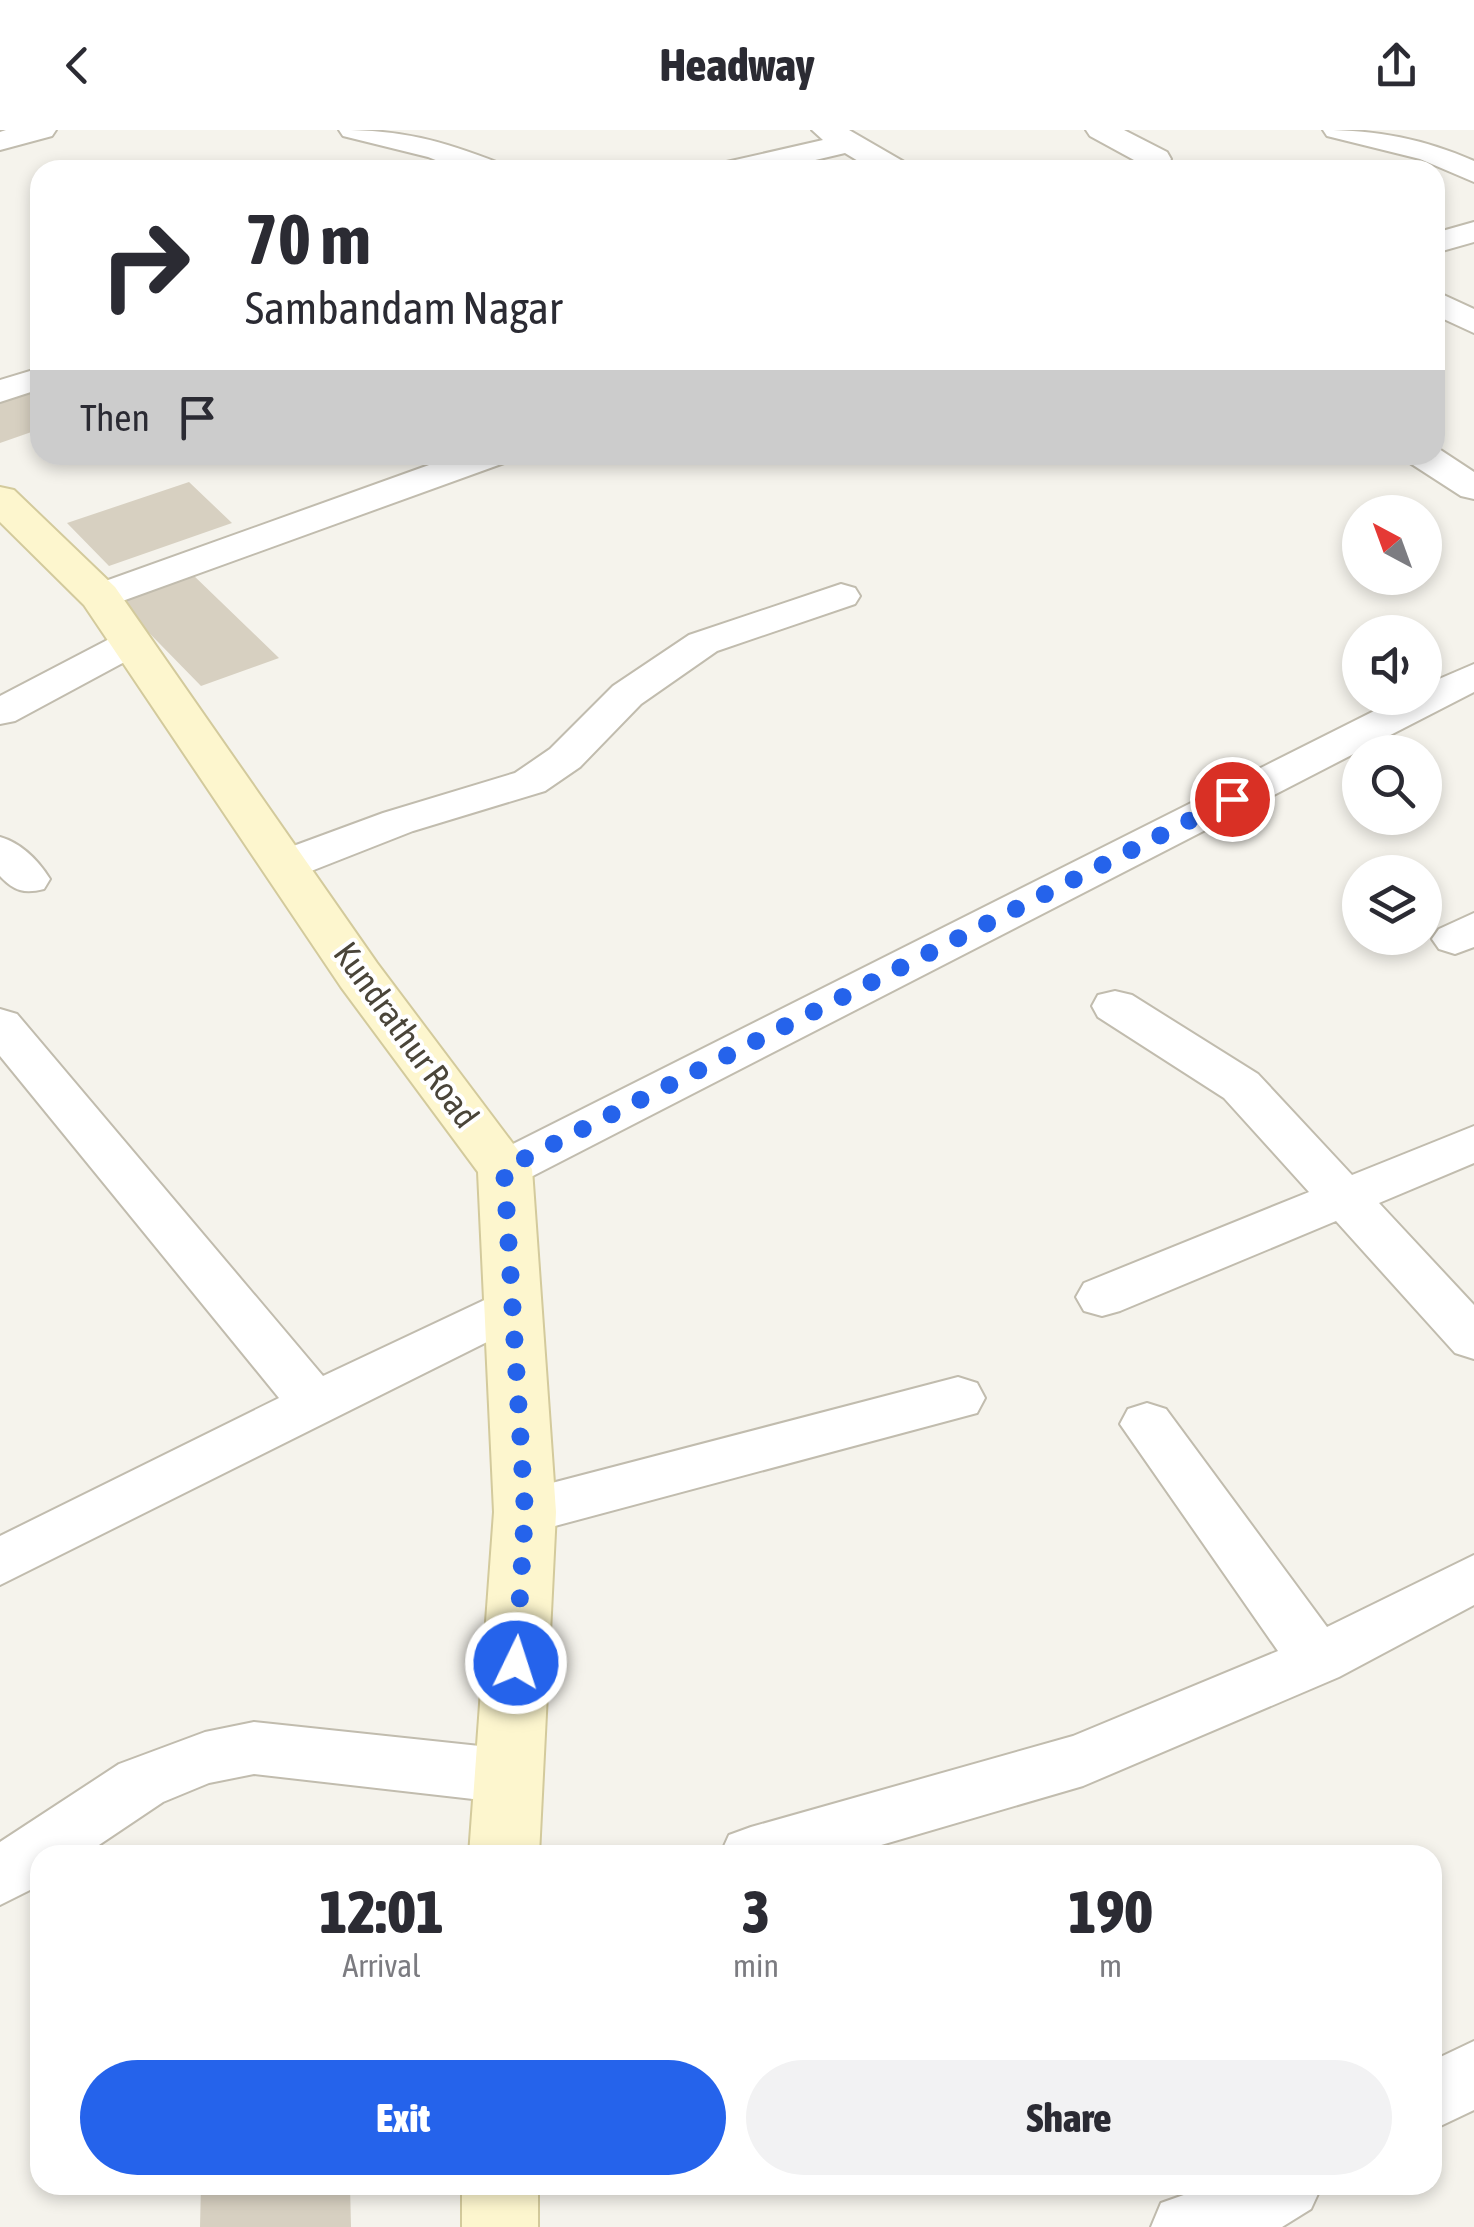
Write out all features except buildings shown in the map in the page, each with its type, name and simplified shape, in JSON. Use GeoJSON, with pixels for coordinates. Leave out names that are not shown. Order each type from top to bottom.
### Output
{"type":"FeatureCollection","features":[{"type":"Feature","properties":{"kind":"street"},"geometry":{"type":"LineString","coordinates":[[0,141],[41,130]]}},
{"type":"Feature","properties":{"kind":"street"},"geometry":{"type":"LineString","coordinates":[[354,130],[438,150],[463,160]]}},
{"type":"Feature","properties":{"kind":"street"},"geometry":{"type":"LineString","coordinates":[[1101,130],[1156,159]]}},
{"type":"Feature","properties":{"kind":"street"},"geometry":{"type":"LineString","coordinates":[[1338,130],[1431,153],[1474,173]]}},
{"type":"Feature","properties":{"kind":"street"},"geometry":{"type":"LineString","coordinates":[[765,160],[838,137],[878,160]]}},
{"type":"Feature","properties":{"kind":"street"},"geometry":{"type":"LineString","coordinates":[[1445,240],[1474,232]]}},
{"type":"Feature","properties":{"kind":"street"},"geometry":{"type":"LineString","coordinates":[[1445,306],[1474,323]]}},
{"type":"Feature","properties":{"kind":"street"},"geometry":{"type":"LineString","coordinates":[[0,391],[30,381]]}},
{"type":"Feature","properties":{"kind":"street"},"geometry":{"type":"LineString","coordinates":[[100,596],[463,465]]}},
{"type":"Feature","properties":{"kind":"street"},"geometry":{"type":"LineString","coordinates":[[1438,465],[1474,488]]}},
{"type":"Feature","properties":{"kind":"street","name":"Kundrathur Road"},"geometry":{"type":"LineString","coordinates":[[0,500],[100,596],[129,644],[359,975],[504,1169]]}},
{"type":"Feature","properties":{"kind":"street"},"geometry":{"type":"LineString","coordinates":[[285,865],[398,822],[530,782],[565,758],[628,695],[703,644],[841,596]]}},
{"type":"Feature","properties":{"kind":"street"},"geometry":{"type":"LineString","coordinates":[[0,712],[129,644]]}},
{"type":"Feature","properties":{"kind":"street"},"geometry":{"type":"LineString","coordinates":[[505,1845],[525,1512],[504,1169],[1474,676]]}},
{"type":"Feature","properties":{"kind":"street"},"geometry":{"type":"LineString","coordinates":[[1115,1006],[1241,1086],[1474,1338]]}},
{"type":"Feature","properties":{"kind":"street"},"geometry":{"type":"LineString","coordinates":[[0,1025],[315,1404]]}},
{"type":"Feature","properties":{"kind":"street"},"geometry":{"type":"LineString","coordinates":[[1102,1296],[1474,1143]]}},
{"type":"Feature","properties":{"kind":"street"},"geometry":{"type":"LineString","coordinates":[[0,1562],[512,1306]]}},
{"type":"Feature","properties":{"kind":"street"},"geometry":{"type":"LineString","coordinates":[[525,1512],[958,1398]]}},
{"type":"Feature","properties":{"kind":"street"},"geometry":{"type":"LineString","coordinates":[[1147,1424],[1318,1660]]}},
{"type":"Feature","properties":{"kind":"street"},"geometry":{"type":"LineString","coordinates":[[787,1845],[1082,1760],[1318,1660],[1474,1578]]}},
{"type":"Feature","properties":{"kind":"street"},"geometry":{"type":"LineString","coordinates":[[47,1845],[141,1782],[205,1758],[254,1748],[508,1776]]}},
{"type":"Feature","properties":{"kind":"street"},"geometry":{"type":"LineString","coordinates":[[0,1877],[30,1857]]}},
{"type":"Feature","properties":{"kind":"street"},"geometry":{"type":"LineString","coordinates":[[1442,2092],[1474,2073]]}},
{"type":"Feature","properties":{"kind":"street"},"geometry":{"type":"LineString","coordinates":[[500,2195],[500,2227]]}},
{"type":"Feature","properties":{"kind":"route"},"geometry":{"type":"LineString","coordinates":[[516,1663],[525,1512],[504,1169],[1232,799]]}}]}
